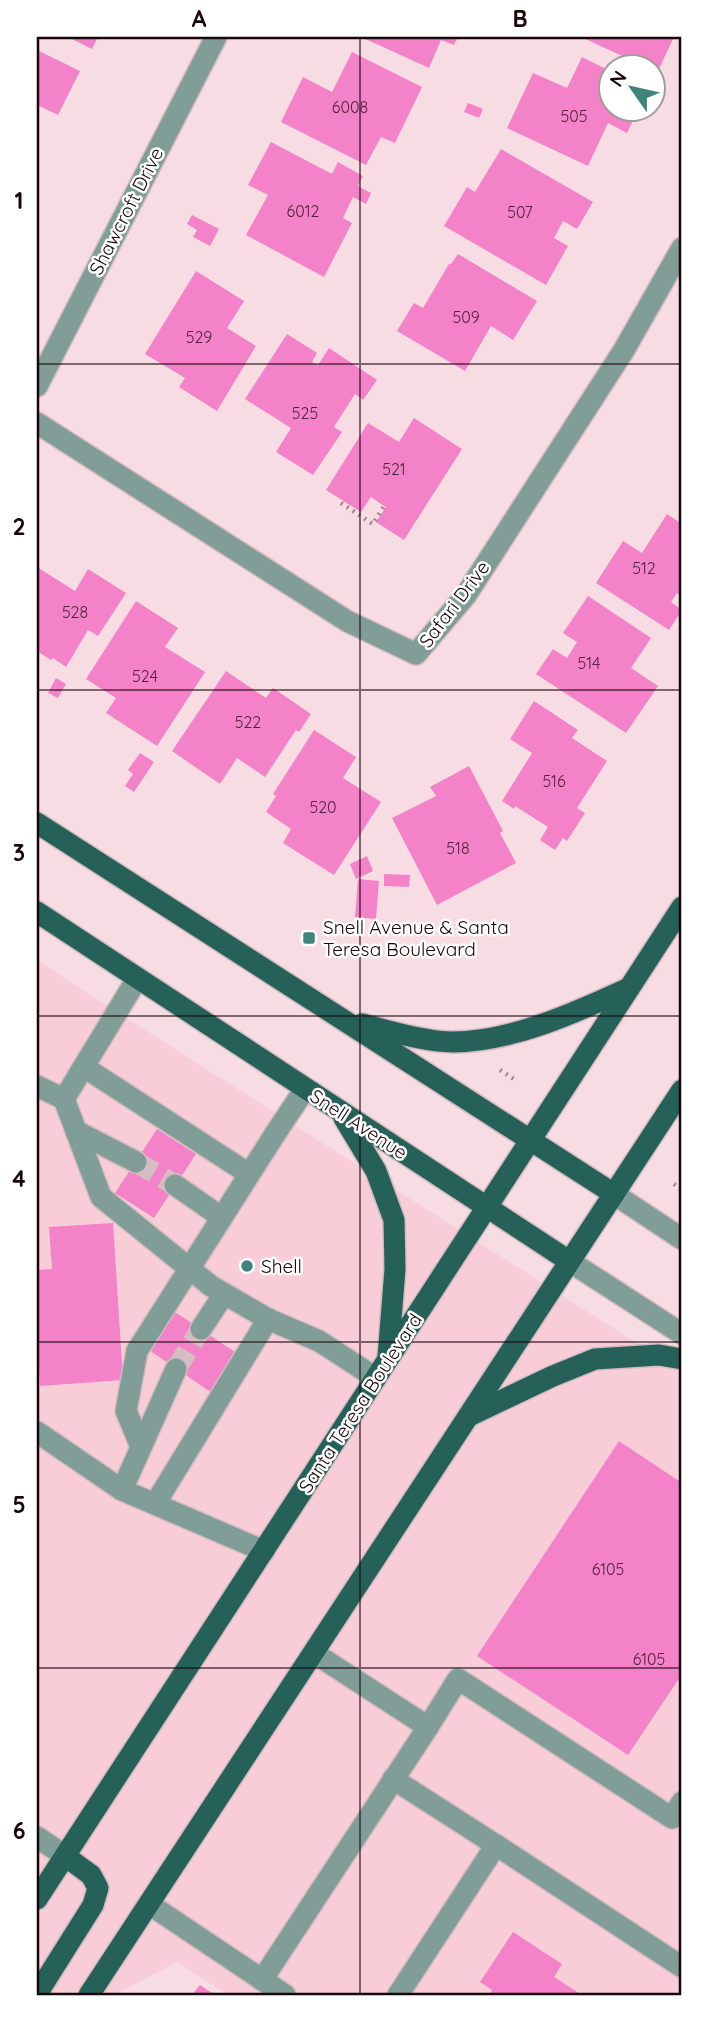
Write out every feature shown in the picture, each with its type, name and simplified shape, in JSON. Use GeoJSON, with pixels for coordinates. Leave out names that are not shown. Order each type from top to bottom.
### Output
{"type":"FeatureCollection","features":[{"type":"Feature","properties":{"kind":"main road"},"geometry":{"type":"LineString","coordinates":[[37,823],[614,1194]]}},
{"type":"Feature","properties":{"kind":"main road","name":"Santa Teresa Boulevard"},"geometry":{"type":"LineString","coordinates":[[37,1899],[682,907]]}},
{"type":"Feature","properties":{"kind":"main road","name":"Snell Avenue"},"geometry":{"type":"LineString","coordinates":[[37,912],[341,1114],[569,1261]]}},
{"type":"Feature","properties":{"kind":"main road"},"geometry":{"type":"LineString","coordinates":[[342,1019],[402,1035],[452,1042],[464,1041],[498,1037],[570,1015],[629,988]]}},
{"type":"Feature","properties":{"kind":"main road"},"geometry":{"type":"LineString","coordinates":[[89,1995],[682,1090]]}},
{"type":"Feature","properties":{"kind":"main road"},"geometry":{"type":"LineString","coordinates":[[341,1114],[376,1171],[394,1220],[395,1269],[388,1360]]}},
{"type":"Feature","properties":{"kind":"main road"},"geometry":{"type":"LineString","coordinates":[[467,1417],[595,1359],[659,1355],[682,1359]]}},
{"type":"Feature","properties":{"kind":"main road"},"geometry":{"type":"LineString","coordinates":[[37,1994],[93,1905],[98,1888],[91,1875],[65,1856]]}},
{"type":"Feature","properties":{"kind":"street","name":"Shawcroft Drive"},"geometry":{"type":"LineString","coordinates":[[37,386],[216,37]]}},
{"type":"Feature","properties":{"kind":"street","name":"Safari Drive"},"geometry":{"type":"LineString","coordinates":[[37,424],[347,621],[416,654],[466,595],[624,350],[682,248]]}},
{"type":"Feature","properties":{"kind":"street"},"geometry":{"type":"LineString","coordinates":[[64,1099],[137,979]]}},
{"type":"Feature","properties":{"kind":"street"},"geometry":{"type":"LineString","coordinates":[[84,1067],[249,1174]]}},
{"type":"Feature","properties":{"kind":"street"},"geometry":{"type":"LineString","coordinates":[[37,1086],[64,1099],[101,1197],[223,1294],[268,1319],[319,1341],[376,1378]]}},
{"type":"Feature","properties":{"kind":"street"},"geometry":{"type":"LineString","coordinates":[[142,1447],[126,1411],[137,1351],[306,1089]]}},
{"type":"Feature","properties":{"kind":"street"},"geometry":{"type":"LineString","coordinates":[[76,1131],[136,1161]]}},
{"type":"Feature","properties":{"kind":"street"},"geometry":{"type":"LineString","coordinates":[[175,1185],[221,1217]]}},
{"type":"Feature","properties":{"kind":"street"},"geometry":{"type":"LineString","coordinates":[[614,1194],[682,1239]]}},
{"type":"Feature","properties":{"kind":"street","name":"Snell Avenue"},"geometry":{"type":"LineString","coordinates":[[569,1261],[682,1334]]}},
{"type":"Feature","properties":{"kind":"street"},"geometry":{"type":"LineString","coordinates":[[201,1329],[223,1294]]}},
{"type":"Feature","properties":{"kind":"street"},"geometry":{"type":"LineString","coordinates":[[155,1504],[268,1319]]}},
{"type":"Feature","properties":{"kind":"street"},"geometry":{"type":"LineString","coordinates":[[122,1490],[176,1369]]}},
{"type":"Feature","properties":{"kind":"street"},"geometry":{"type":"LineString","coordinates":[[37,1433],[122,1490],[264,1551]]}},
{"type":"Feature","properties":{"kind":"street"},"geometry":{"type":"LineString","coordinates":[[314,1653],[428,1727]]}},
{"type":"Feature","properties":{"kind":"street"},"geometry":{"type":"LineString","coordinates":[[262,1980],[458,1679],[672,1818],[682,1802]]}},
{"type":"Feature","properties":{"kind":"street"},"geometry":{"type":"LineString","coordinates":[[393,1779],[682,1967]]}},
{"type":"Feature","properties":{"kind":"street"},"geometry":{"type":"LineString","coordinates":[[37,1837],[65,1856]]}},
{"type":"Feature","properties":{"kind":"street"},"geometry":{"type":"LineString","coordinates":[[397,1995],[496,1845]]}},
{"type":"Feature","properties":{"kind":"street"},"geometry":{"type":"LineString","coordinates":[[149,1905],[285,1995]]}},
{"type":"Feature","properties":{"kind":"path"},"geometry":{"type":"LineString","coordinates":[[341,503],[373,524],[384,506]]}},
{"type":"Feature","properties":{"kind":"path"},"geometry":{"type":"LineString","coordinates":[[495,1062],[500,1070],[517,1081]]}},
{"type":"Feature","properties":{"kind":"path"},"geometry":{"type":"LineString","coordinates":[[674,1184],[682,1190]]}},
{"type":"Feature","properties":{"kind":"shaded area"},"geometry":{"type":"Polygon","coordinates":[[[37,959],[682,1372],[682,1995],[228,1995],[177,1962],[114,1995],[37,1995],[37,959]]]}},
{"type":"Feature","properties":{"kind":"building"},"geometry":{"type":"Polygon","coordinates":[[[68,37],[98,37],[92,49],[68,37]]]}},
{"type":"Feature","properties":{"kind":"building"},"geometry":{"type":"Polygon","coordinates":[[[361,37],[458,37],[454,45],[441,40],[429,68],[361,37]]]}},
{"type":"Feature","properties":{"kind":"building"},"geometry":{"type":"Polygon","coordinates":[[[581,37],[674,37],[666,54],[614,52],[581,37]]]}},
{"type":"Feature","properties":{"kind":"building"},"geometry":{"type":"Polygon","coordinates":[[[37,50],[80,71],[58,115],[37,105],[37,50]]]}},
{"type":"Feature","properties":{"kind":"building"},"geometry":{"type":"Polygon","coordinates":[[[352,52],[422,87],[395,143],[381,137],[366,165],[281,122],[303,77],[332,92],[352,52]]]}},
{"type":"Feature","properties":{"kind":"building"},"geometry":{"type":"Polygon","coordinates":[[[582,57],[596,64],[596,122],[632,122],[627,133],[608,123],[588,166],[507,128],[533,73],[567,88],[582,57]]]}},
{"type":"Feature","properties":{"kind":"building"},"geometry":{"type":"Polygon","coordinates":[[[468,103],[483,109],[479,118],[464,112],[468,103]]]}},
{"type":"Feature","properties":{"kind":"building"},"geometry":{"type":"Polygon","coordinates":[[[271,142],[332,174],[338,162],[363,176],[358,186],[371,193],[366,204],[353,197],[343,218],[352,223],[324,277],[246,235],[268,195],[248,185],[271,142]]]}},
{"type":"Feature","properties":{"kind":"building"},"geometry":{"type":"Polygon","coordinates":[[[501,149],[593,202],[577,229],[563,221],[554,238],[568,246],[546,285],[444,226],[467,187],[475,192],[501,149]]]}},
{"type":"Feature","properties":{"kind":"building"},"geometry":{"type":"Polygon","coordinates":[[[192,215],[219,229],[210,246],[193,237],[197,230],[187,224],[192,215]]]}},
{"type":"Feature","properties":{"kind":"building"},"geometry":{"type":"Polygon","coordinates":[[[458,254],[537,301],[513,340],[491,326],[465,371],[397,331],[414,303],[423,308],[449,264],[458,254]]]}},
{"type":"Feature","properties":{"kind":"building"},"geometry":{"type":"Polygon","coordinates":[[[196,271],[244,301],[227,328],[256,346],[217,411],[179,387],[185,378],[145,354],[196,271]]]}},
{"type":"Feature","properties":{"kind":"building"},"geometry":{"type":"Polygon","coordinates":[[[287,334],[317,353],[312,362],[318,365],[329,348],[377,380],[363,400],[355,394],[334,427],[342,432],[313,475],[276,452],[291,428],[245,399],[287,334]]]}},
{"type":"Feature","properties":{"kind":"building"},"geometry":{"type":"Polygon","coordinates":[[[414,418],[462,449],[404,540],[376,522],[386,507],[371,497],[361,512],[326,490],[368,423],[399,442],[414,418]]]}},
{"type":"Feature","properties":{"kind":"building"},"geometry":{"type":"Polygon","coordinates":[[[667,514],[682,524],[682,596],[677,593],[671,602],[682,610],[669,630],[596,583],[623,541],[642,553],[667,514]]]}},
{"type":"Feature","properties":{"kind":"building"},"geometry":{"type":"Polygon","coordinates":[[[37,567],[75,591],[88,569],[126,593],[98,636],[88,630],[66,667],[37,651],[37,567]]]}},
{"type":"Feature","properties":{"kind":"building"},"geometry":{"type":"Polygon","coordinates":[[[588,596],[651,638],[631,668],[658,686],[626,733],[536,674],[553,649],[567,658],[577,642],[563,633],[588,596]]]}},
{"type":"Feature","properties":{"kind":"building"},"geometry":{"type":"Polygon","coordinates":[[[136,601],[178,628],[165,647],[205,672],[157,746],[106,713],[116,698],[86,679],[136,601]]]}},
{"type":"Feature","properties":{"kind":"building"},"geometry":{"type":"Polygon","coordinates":[[[226,671],[266,698],[273,688],[311,714],[299,732],[296,730],[265,777],[237,758],[220,784],[172,751],[226,671]]]}},
{"type":"Feature","properties":{"kind":"building"},"geometry":{"type":"Polygon","coordinates":[[[56,678],[66,684],[58,698],[48,693],[56,678]]]}},
{"type":"Feature","properties":{"kind":"building"},"geometry":{"type":"Polygon","coordinates":[[[534,701],[578,730],[572,738],[607,761],[577,808],[585,813],[567,841],[563,838],[555,850],[540,840],[548,827],[502,801],[532,753],[510,739],[534,701]]]}},
{"type":"Feature","properties":{"kind":"building"},"geometry":{"type":"Polygon","coordinates":[[[314,730],[356,757],[343,778],[381,802],[334,875],[283,843],[291,829],[266,812],[276,796],[273,794],[314,730]]]}},
{"type":"Feature","properties":{"kind":"building"},"geometry":{"type":"Polygon","coordinates":[[[140,753],[154,762],[134,792],[125,786],[133,774],[128,770],[140,753]]]}},
{"type":"Feature","properties":{"kind":"building"},"geometry":{"type":"Polygon","coordinates":[[[469,766],[503,831],[500,833],[516,863],[437,905],[392,818],[436,796],[430,787],[469,766]]]}},
{"type":"Feature","properties":{"kind":"building"},"geometry":{"type":"Polygon","coordinates":[[[367,856],[373,871],[356,879],[350,864],[367,856]]]}},
{"type":"Feature","properties":{"kind":"building"},"geometry":{"type":"Polygon","coordinates":[[[384,874],[410,875],[409,887],[384,886],[384,874]]]}},
{"type":"Feature","properties":{"kind":"building"},"geometry":{"type":"Polygon","coordinates":[[[358,879],[379,881],[376,919],[355,917],[358,879]]]}},
{"type":"Feature","properties":{"kind":"building"},"geometry":{"type":"Polygon","coordinates":[[[157,1129],[196,1154],[154,1218],[115,1193],[157,1129]]]}},
{"type":"Feature","properties":{"kind":"building"},"geometry":{"type":"Polygon","coordinates":[[[113,1223],[123,1380],[40,1386],[37,1270],[52,1269],[49,1227],[113,1223]]]}},
{"type":"Feature","properties":{"kind":"building"},"geometry":{"type":"Polygon","coordinates":[[[175,1312],[238,1354],[212,1393],[149,1350],[175,1312]]]}},
{"type":"Feature","properties":{"kind":"building"},"geometry":{"type":"Polygon","coordinates":[[[619,1441],[682,1483],[682,1674],[628,1755],[477,1656],[619,1441]]]}},
{"type":"Feature","properties":{"kind":"building"},"geometry":{"type":"Polygon","coordinates":[[[513,1932],[562,1964],[554,1977],[582,1995],[489,1995],[492,1990],[480,1982],[513,1932]]]}},
{"type":"Feature","properties":{"kind":"building"},"geometry":{"type":"Polygon","coordinates":[[[200,1985],[215,1995],[192,1995],[200,1985]]]}},
{"type":"Feature","properties":{"kind":"tunnel"},"geometry":{"type":"LineString","coordinates":[[136,1162],[175,1185]]}},
{"type":"Feature","properties":{"kind":"tunnel"},"geometry":{"type":"LineString","coordinates":[[176,1369],[201,1329]]}},
{"type":"Feature","properties":{"kind":"place","name":"Snell Avenue & Santa Teresa Boulevard"},"geometry":{"type":"Point","coordinates":[309,938]}},
{"type":"Feature","properties":{"kind":"place","name":"Shell"},"geometry":{"type":"Point","coordinates":[247,1266]}}]}
